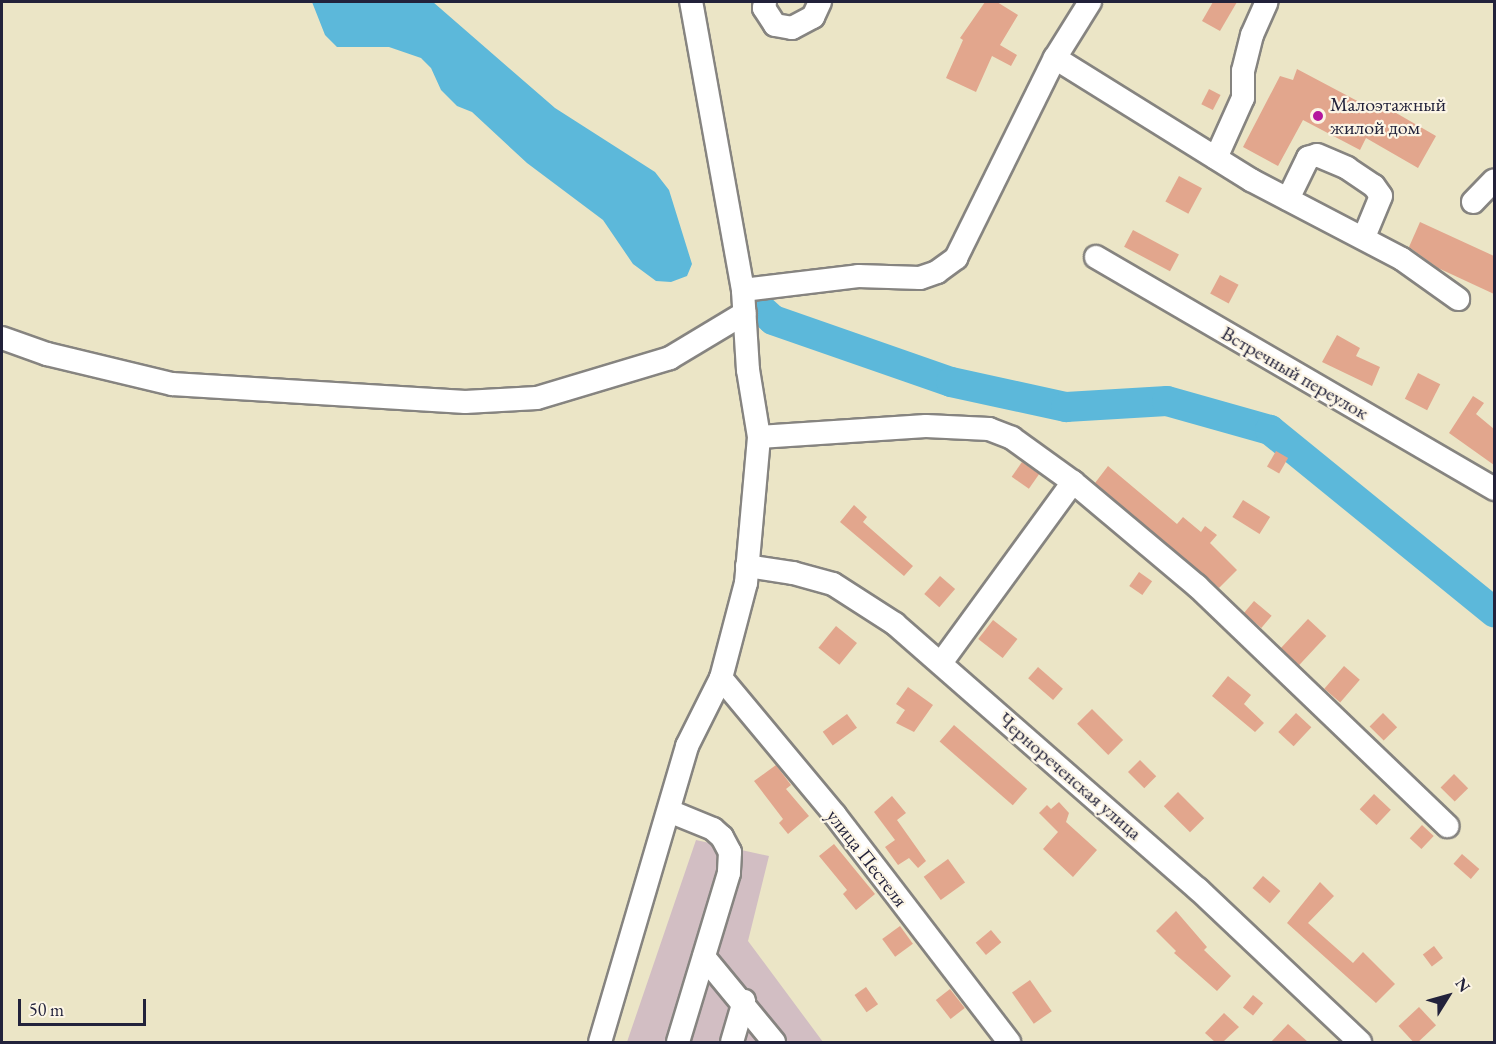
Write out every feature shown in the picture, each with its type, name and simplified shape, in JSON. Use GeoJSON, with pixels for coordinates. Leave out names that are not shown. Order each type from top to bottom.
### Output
{"type":"FeatureCollection","features":[{"type":"Feature","properties":{"kind":"street"},"geometry":{"type":"LineString","coordinates":[[600,1042],[687,746],[721,678],[746,583],[759,437],[743,290],[691,2]]}},
{"type":"Feature","properties":{"kind":"street"},"geometry":{"type":"LineString","coordinates":[[765,2],[764,8],[775,25],[792,28],[813,17],[820,2]]}},
{"type":"Feature","properties":{"kind":"street"},"geometry":{"type":"LineString","coordinates":[[743,290],[858,276],[920,278],[937,272],[956,258],[1055,58],[1090,2]]}},
{"type":"Feature","properties":{"kind":"street"},"geometry":{"type":"LineString","coordinates":[[1216,158],[1243,98],[1243,71],[1252,35],[1267,2]]}},
{"type":"Feature","properties":{"kind":"street"},"geometry":{"type":"LineString","coordinates":[[1055,58],[1216,158],[1288,199],[1364,237],[1458,299]]}},
{"type":"Feature","properties":{"kind":"street"},"geometry":{"type":"LineString","coordinates":[[1288,199],[1308,158],[1317,155],[1347,168],[1374,186],[1381,196],[1364,237]]}},
{"type":"Feature","properties":{"kind":"street"},"geometry":{"type":"LineString","coordinates":[[1473,202],[1494,180]]}},
{"type":"Feature","properties":{"kind":"street","name":"Встречный переулок"},"geometry":{"type":"LineString","coordinates":[[1096,257],[1494,489]]}},
{"type":"Feature","properties":{"kind":"street"},"geometry":{"type":"LineString","coordinates":[[2,338],[47,354],[172,384],[465,402],[537,398],[670,358],[745,313]]}},
{"type":"Feature","properties":{"kind":"street"},"geometry":{"type":"LineString","coordinates":[[759,437],[926,426],[990,429],[1032,451],[1073,482],[1197,586],[1447,826]]}},
{"type":"Feature","properties":{"kind":"street"},"geometry":{"type":"LineString","coordinates":[[941,663],[1073,482]]}},
{"type":"Feature","properties":{"kind":"street","name":"Чернореченская улица"},"geometry":{"type":"LineString","coordinates":[[747,566],[793,573],[832,584],[895,624],[1198,889],[1360,1042]]}},
{"type":"Feature","properties":{"kind":"street","name":"улица Пестеля"},"geometry":{"type":"LineString","coordinates":[[721,678],[835,816],[1009,1042]]}},
{"type":"Feature","properties":{"kind":"street"},"geometry":{"type":"LineString","coordinates":[[669,811],[713,829],[722,837],[730,852],[729,873],[678,1042]]}},
{"type":"Feature","properties":{"kind":"street"},"geometry":{"type":"LineString","coordinates":[[704,957],[744,1001],[774,1042]]}},
{"type":"Feature","properties":{"kind":"street"},"geometry":{"type":"LineString","coordinates":[[732,1042],[744,1001]]}},
{"type":"Feature","properties":{"kind":"shaded area"},"geometry":{"type":"Polygon","coordinates":[[[696,840],[769,856],[748,941],[823,1042],[627,1042],[696,840]]]}},
{"type":"Feature","properties":{"kind":"water"},"geometry":{"type":"Polygon","coordinates":[[[312,2],[433,2],[555,108],[655,172],[669,190],[692,264],[687,276],[671,282],[656,281],[633,264],[603,220],[527,163],[472,112],[457,106],[441,90],[431,68],[421,58],[389,47],[337,47],[325,35],[312,2]]]}},
{"type":"Feature","properties":{"kind":"building"},"geometry":{"type":"Polygon","coordinates":[[[985,2],[997,2],[1018,15],[1000,45],[1017,55],[1011,66],[992,56],[976,92],[946,78],[963,40],[960,38],[985,2]]]}},
{"type":"Feature","properties":{"kind":"building"},"geometry":{"type":"Polygon","coordinates":[[[1213,2],[1237,2],[1220,31],[1202,21],[1213,2]]]}},
{"type":"Feature","properties":{"kind":"building","name":"Малоэтажный жилой дом"},"geometry":{"type":"Polygon","coordinates":[[[1297,69],[1380,113],[1384,106],[1436,136],[1418,168],[1366,138],[1360,150],[1303,120],[1278,166],[1243,147],[1280,76],[1293,80],[1297,69]]]}},
{"type":"Feature","properties":{"kind":"building"},"geometry":{"type":"Polygon","coordinates":[[[1209,89],[1221,95],[1213,110],[1201,104],[1209,89]]]}},
{"type":"Feature","properties":{"kind":"building"},"geometry":{"type":"Polygon","coordinates":[[[1179,176],[1202,188],[1188,214],[1165,202],[1179,176]]]}},
{"type":"Feature","properties":{"kind":"building"},"geometry":{"type":"Polygon","coordinates":[[[1420,222],[1494,256],[1494,294],[1438,268],[1409,247],[1420,222]]]}},
{"type":"Feature","properties":{"kind":"building"},"geometry":{"type":"Polygon","coordinates":[[[1133,230],[1179,254],[1170,271],[1124,247],[1133,230]]]}},
{"type":"Feature","properties":{"kind":"building"},"geometry":{"type":"Polygon","coordinates":[[[1220,275],[1239,285],[1229,303],[1210,294],[1220,275]]]}},
{"type":"Feature","properties":{"kind":"building"},"geometry":{"type":"Polygon","coordinates":[[[1337,335],[1360,348],[1356,356],[1380,367],[1372,386],[1322,362],[1337,335]]]}},
{"type":"Feature","properties":{"kind":"building"},"geometry":{"type":"Polygon","coordinates":[[[1418,373],[1440,384],[1427,410],[1405,399],[1418,373]]]}},
{"type":"Feature","properties":{"kind":"building"},"geometry":{"type":"Polygon","coordinates":[[[1473,396],[1484,403],[1476,414],[1494,429],[1494,465],[1449,433],[1473,396]]]}},
{"type":"Feature","properties":{"kind":"building"},"geometry":{"type":"Polygon","coordinates":[[[1276,451],[1288,458],[1279,474],[1267,467],[1276,451]]]}},
{"type":"Feature","properties":{"kind":"building"},"geometry":{"type":"Polygon","coordinates":[[[1022,462],[1039,474],[1029,489],[1012,477],[1022,462]]]}},
{"type":"Feature","properties":{"kind":"building"},"geometry":{"type":"Polygon","coordinates":[[[1108,466],[1177,524],[1183,517],[1201,532],[1205,526],[1217,535],[1210,543],[1237,570],[1219,588],[1095,483],[1108,466]]]}},
{"type":"Feature","properties":{"kind":"building"},"geometry":{"type":"Polygon","coordinates":[[[1243,500],[1270,517],[1260,534],[1232,517],[1243,500]]]}},
{"type":"Feature","properties":{"kind":"building"},"geometry":{"type":"Polygon","coordinates":[[[854,505],[867,517],[863,522],[913,566],[904,576],[840,522],[854,505]]]}},
{"type":"Feature","properties":{"kind":"building"},"geometry":{"type":"Polygon","coordinates":[[[1139,572],[1152,581],[1142,595],[1129,586],[1139,572]]]}},
{"type":"Feature","properties":{"kind":"building"},"geometry":{"type":"Polygon","coordinates":[[[940,576],[955,589],[939,607],[924,594],[940,576]]]}},
{"type":"Feature","properties":{"kind":"building"},"geometry":{"type":"Polygon","coordinates":[[[1254,601],[1272,616],[1261,628],[1244,613],[1254,601]]]}},
{"type":"Feature","properties":{"kind":"building"},"geometry":{"type":"Polygon","coordinates":[[[1308,619],[1326,636],[1299,665],[1281,648],[1308,619]]]}},
{"type":"Feature","properties":{"kind":"building"},"geometry":{"type":"Polygon","coordinates":[[[993,620],[1017,639],[1003,658],[978,639],[993,620]]]}},
{"type":"Feature","properties":{"kind":"building"},"geometry":{"type":"Polygon","coordinates":[[[836,626],[857,643],[839,665],[818,648],[836,626]]]}},
{"type":"Feature","properties":{"kind":"building"},"geometry":{"type":"Polygon","coordinates":[[[1344,666],[1360,680],[1340,702],[1324,689],[1344,666]]]}},
{"type":"Feature","properties":{"kind":"building"},"geometry":{"type":"Polygon","coordinates":[[[1038,667],[1063,689],[1053,700],[1028,678],[1038,667]]]}},
{"type":"Feature","properties":{"kind":"building"},"geometry":{"type":"Polygon","coordinates":[[[1228,676],[1251,695],[1244,704],[1264,723],[1255,732],[1212,696],[1228,676]]]}},
{"type":"Feature","properties":{"kind":"building"},"geometry":{"type":"Polygon","coordinates":[[[908,687],[933,705],[914,732],[896,723],[905,710],[896,704],[908,687]]]}},
{"type":"Feature","properties":{"kind":"building"},"geometry":{"type":"Polygon","coordinates":[[[1092,709],[1123,740],[1108,755],[1077,724],[1092,709]]]}},
{"type":"Feature","properties":{"kind":"building"},"geometry":{"type":"Polygon","coordinates":[[[1296,713],[1311,727],[1294,746],[1278,732],[1296,713]]]}},
{"type":"Feature","properties":{"kind":"building"},"geometry":{"type":"Polygon","coordinates":[[[1383,713],[1397,727],[1384,741],[1370,726],[1383,713]]]}},
{"type":"Feature","properties":{"kind":"building"},"geometry":{"type":"Polygon","coordinates":[[[847,714],[857,728],[833,745],[823,732],[847,714]]]}},
{"type":"Feature","properties":{"kind":"building"},"geometry":{"type":"Polygon","coordinates":[[[954,725],[1027,789],[1013,805],[940,742],[954,725]]]}},
{"type":"Feature","properties":{"kind":"building"},"geometry":{"type":"Polygon","coordinates":[[[1140,760],[1156,776],[1144,788],[1128,772],[1140,760]]]}},
{"type":"Feature","properties":{"kind":"building"},"geometry":{"type":"Polygon","coordinates":[[[776,765],[791,785],[786,789],[809,816],[788,834],[779,823],[783,819],[754,781],[776,765]]]}},
{"type":"Feature","properties":{"kind":"building"},"geometry":{"type":"Polygon","coordinates":[[[1454,774],[1468,788],[1455,802],[1441,787],[1454,774]]]}},
{"type":"Feature","properties":{"kind":"building"},"geometry":{"type":"Polygon","coordinates":[[[1178,792],[1204,818],[1190,832],[1164,806],[1178,792]]]}},
{"type":"Feature","properties":{"kind":"building"},"geometry":{"type":"Polygon","coordinates":[[[1374,794],[1391,810],[1376,825],[1360,809],[1374,794]]]}},
{"type":"Feature","properties":{"kind":"building"},"geometry":{"type":"Polygon","coordinates":[[[892,796],[906,813],[897,820],[926,861],[918,868],[909,858],[898,865],[885,847],[895,840],[874,812],[892,796]]]}},
{"type":"Feature","properties":{"kind":"building"},"geometry":{"type":"Polygon","coordinates":[[[1059,802],[1069,813],[1066,822],[1097,850],[1073,877],[1043,849],[1058,832],[1039,813],[1047,805],[1051,809],[1059,802]]]}},
{"type":"Feature","properties":{"kind":"building"},"geometry":{"type":"Polygon","coordinates":[[[1422,825],[1434,836],[1421,849],[1410,838],[1422,825]]]}},
{"type":"Feature","properties":{"kind":"building"},"geometry":{"type":"Polygon","coordinates":[[[834,844],[875,894],[856,910],[843,894],[847,890],[819,856],[834,844]]]}},
{"type":"Feature","properties":{"kind":"building"},"geometry":{"type":"Polygon","coordinates":[[[1462,854],[1479,869],[1471,879],[1453,864],[1462,854]]]}},
{"type":"Feature","properties":{"kind":"building"},"geometry":{"type":"Polygon","coordinates":[[[948,859],[965,882],[941,900],[924,877],[948,859]]]}},
{"type":"Feature","properties":{"kind":"building"},"geometry":{"type":"Polygon","coordinates":[[[1263,876],[1280,891],[1270,903],[1253,888],[1263,876]]]}},
{"type":"Feature","properties":{"kind":"building"},"geometry":{"type":"Polygon","coordinates":[[[1320,882],[1334,896],[1308,923],[1353,963],[1363,952],[1395,984],[1376,1003],[1287,923],[1320,882]]]}},
{"type":"Feature","properties":{"kind":"building"},"geometry":{"type":"Polygon","coordinates":[[[1176,911],[1207,947],[1204,950],[1231,976],[1217,991],[1174,953],[1176,951],[1156,931],[1176,911]]]}},
{"type":"Feature","properties":{"kind":"building"},"geometry":{"type":"Polygon","coordinates":[[[900,926],[913,944],[895,957],[882,939],[900,926]]]}},
{"type":"Feature","properties":{"kind":"building"},"geometry":{"type":"Polygon","coordinates":[[[991,930],[1001,942],[986,955],[976,943],[991,930]]]}},
{"type":"Feature","properties":{"kind":"building"},"geometry":{"type":"Polygon","coordinates":[[[1434,946],[1443,958],[1432,966],[1423,954],[1434,946]]]}},
{"type":"Feature","properties":{"kind":"building"},"geometry":{"type":"Polygon","coordinates":[[[1030,980],[1052,1011],[1034,1024],[1012,993],[1030,980]]]}},
{"type":"Feature","properties":{"kind":"building"},"geometry":{"type":"Polygon","coordinates":[[[866,987],[878,1004],[867,1012],[855,995],[866,987]]]}},
{"type":"Feature","properties":{"kind":"building"},"geometry":{"type":"Polygon","coordinates":[[[950,989],[965,1008],[951,1019],[936,1000],[950,989]]]}},
{"type":"Feature","properties":{"kind":"building"},"geometry":{"type":"Polygon","coordinates":[[[1253,995],[1263,1003],[1253,1016],[1243,1007],[1253,995]]]}},
{"type":"Feature","properties":{"kind":"building"},"geometry":{"type":"Polygon","coordinates":[[[1419,1007],[1436,1025],[1418,1042],[1413,1042],[1399,1026],[1419,1007]]]}},
{"type":"Feature","properties":{"kind":"building"},"geometry":{"type":"Polygon","coordinates":[[[1224,1013],[1239,1027],[1223,1042],[1215,1042],[1205,1033],[1224,1013]]]}},
{"type":"Feature","properties":{"kind":"building"},"geometry":{"type":"Polygon","coordinates":[[[1288,1024],[1308,1042],[1271,1042],[1288,1024]]]}},
{"type":"Feature","properties":{"kind":"waterway"},"geometry":{"type":"LineString","coordinates":[[763,311],[773,320],[951,382],[1066,407],[1167,401],[1270,430],[1494,612]]}},
{"type":"Feature","properties":{"kind":"place","name":"Малоэтажный жилой дом"},"geometry":{"type":"Point","coordinates":[1318,116]}}]}
